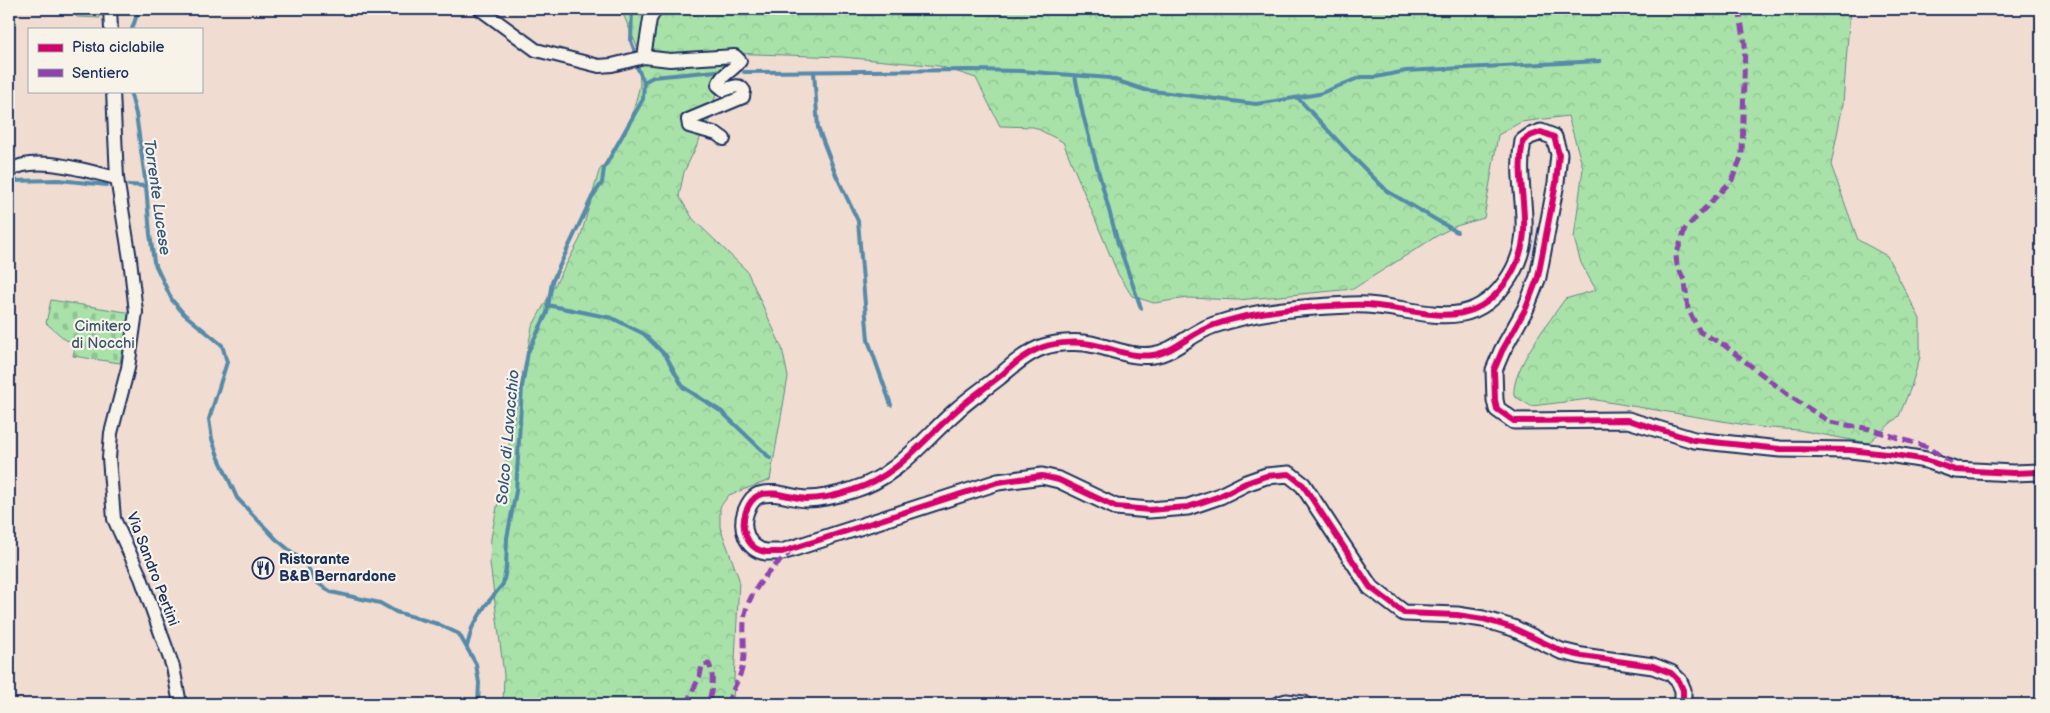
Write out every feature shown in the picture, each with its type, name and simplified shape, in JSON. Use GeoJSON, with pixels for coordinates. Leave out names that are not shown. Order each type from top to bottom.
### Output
{"type":"FeatureCollection","features":[{"type":"Feature","properties":{"kind":"main road"},"geometry":{"type":"LineString","coordinates":[[1683,704],[1683,690],[1679,681],[1671,673],[1653,666],[1582,656],[1561,651],[1513,628],[1484,619],[1457,615],[1404,613],[1370,587],[1303,485],[1289,474],[1266,476],[1246,483],[1220,496],[1188,506],[1165,510],[1116,507],[1059,480],[1042,476],[998,482],[782,552],[763,552],[752,544],[746,538],[742,529],[744,517],[749,504],[755,497],[767,493],[807,499],[825,497],[858,489],[883,478],[905,460],[958,409],[1026,356],[1041,348],[1059,344],[1087,343],[1122,353],[1153,355],[1171,349],[1195,332],[1261,312],[1373,305],[1435,316],[1452,316],[1462,314],[1488,302],[1498,293],[1511,275],[1524,242],[1525,212],[1520,155],[1523,141],[1541,132],[1554,137],[1559,154],[1544,255],[1526,308],[1502,351],[1494,370],[1495,400],[1498,409],[1514,422],[1628,420],[1694,440],[1780,449],[1850,450],[1895,455],[1926,460],[1955,470],[2013,473],[2041,472]]}},
{"type":"Feature","properties":{"kind":"main road"},"geometry":{"type":"LineString","coordinates":[[1280,704],[1286,702],[1304,704]]}},
{"type":"Feature","properties":{"kind":"street"},"geometry":{"type":"LineString","coordinates":[[110,9],[111,28]]}},
{"type":"Feature","properties":{"kind":"street"},"geometry":{"type":"LineString","coordinates":[[480,9],[536,50],[600,66],[644,57],[670,60],[735,56],[740,61],[727,72],[718,84],[724,90],[737,86],[741,87],[744,93],[742,99],[688,120],[689,126],[717,134],[724,139]]}},
{"type":"Feature","properties":{"kind":"street"},"geometry":{"type":"LineString","coordinates":[[644,57],[650,19],[656,9]]}},
{"type":"Feature","properties":{"kind":"street","name":"Via Sandro Pertini"},"geometry":{"type":"LineString","coordinates":[[113,92],[117,178],[136,312],[128,368],[111,433],[109,458],[114,519],[141,578],[173,667],[180,704]]}},
{"type":"Feature","properties":{"kind":"street"},"geometry":{"type":"LineString","coordinates":[[9,171],[15,167],[35,163],[117,178]]}},
{"type":"Feature","properties":{"kind":"green space"},"geometry":{"type":"Polygon","coordinates":[[[94,9],[100,9],[100,18],[77,17],[73,11],[94,12],[94,9]]]}},
{"type":"Feature","properties":{"kind":"green space"},"geometry":{"type":"Polygon","coordinates":[[[621,9],[1850,9],[1843,104],[1831,165],[1858,240],[1887,256],[1920,319],[1920,357],[1911,387],[1899,416],[1868,443],[1798,430],[1758,427],[1590,399],[1531,406],[1514,396],[1518,373],[1532,346],[1565,299],[1596,290],[1581,263],[1574,238],[1583,168],[1568,116],[1521,122],[1498,135],[1484,218],[1456,226],[1440,234],[1353,289],[1238,300],[1188,298],[1154,303],[1132,296],[1118,274],[1063,142],[1034,127],[1000,126],[976,78],[939,66],[842,57],[727,53],[709,120],[684,172],[679,196],[693,219],[747,271],[782,348],[788,377],[770,480],[729,495],[720,507],[720,527],[739,579],[733,700],[731,704],[503,704],[504,675],[490,563],[491,538],[532,327],[580,239],[599,171],[613,152],[631,119],[640,85],[638,49],[621,9]]]}},
{"type":"Feature","properties":{"kind":"green space","name":"Cimitero di Nocchi"},"geometry":{"type":"Polygon","coordinates":[[[51,300],[132,313],[126,352],[122,352],[120,363],[73,356],[76,343],[66,340],[46,323],[51,300]]]}},
{"type":"Feature","properties":{"kind":"waterway","name":"Torrente Lucese"},"geometry":{"type":"LineString","coordinates":[[132,28],[139,9]]}},
{"type":"Feature","properties":{"kind":"waterway","name":"Solco di Lavacchio"},"geometry":{"type":"LineString","coordinates":[[632,9],[631,41],[635,52]]}},
{"type":"Feature","properties":{"kind":"waterway"},"geometry":{"type":"LineString","coordinates":[[744,72],[1021,71],[1109,78],[1145,90],[1256,104],[1319,94],[1361,77],[1376,77],[1406,71],[1600,61]]}},
{"type":"Feature","properties":{"kind":"waterway","name":"Solco di Lavacchio"},"geometry":{"type":"LineString","coordinates":[[467,646],[472,628],[485,606],[503,584],[506,569],[507,538],[516,491],[522,387],[528,352],[547,313],[552,282],[592,197],[602,183],[604,168],[643,99],[644,82],[637,67]]}},
{"type":"Feature","properties":{"kind":"waterway"},"geometry":{"type":"LineString","coordinates":[[644,82],[653,77],[716,71]]}},
{"type":"Feature","properties":{"kind":"waterway"},"geometry":{"type":"LineString","coordinates":[[814,72],[818,128],[836,175],[858,221],[868,340],[891,405]]}},
{"type":"Feature","properties":{"kind":"waterway"},"geometry":{"type":"LineString","coordinates":[[1075,76],[1083,115],[1118,243],[1141,308]]}},
{"type":"Feature","properties":{"kind":"waterway","name":"Torrente Lucese"},"geometry":{"type":"LineString","coordinates":[[130,92],[136,114],[154,262],[172,300],[184,314],[222,345],[227,362],[209,419],[212,439],[218,456],[237,498],[276,539],[306,564],[315,581],[331,592],[380,603],[396,612],[438,624],[459,634],[476,664],[479,683],[478,704]]}},
{"type":"Feature","properties":{"kind":"waterway"},"geometry":{"type":"LineString","coordinates":[[1298,98],[1387,191],[1457,232]]}},
{"type":"Feature","properties":{"kind":"waterway"},"geometry":{"type":"LineString","coordinates":[[9,181],[59,180],[107,185]]}},
{"type":"Feature","properties":{"kind":"waterway"},"geometry":{"type":"LineString","coordinates":[[129,185],[146,186]]}},
{"type":"Feature","properties":{"kind":"waterway"},"geometry":{"type":"LineString","coordinates":[[547,305],[612,318],[644,334],[666,356],[683,387],[722,412],[770,458]]}},
{"type":"Feature","properties":{"kind":"marked path"},"geometry":{"type":"LineString","coordinates":[[1739,9],[1745,44],[1742,155],[1732,180],[1685,229],[1676,256],[1677,265],[1685,282],[1688,309],[1700,332],[1724,345],[1791,397],[1830,422],[1870,429],[1930,448],[1953,466]]}},
{"type":"Feature","properties":{"kind":"marked path"},"geometry":{"type":"LineString","coordinates":[[727,704],[743,664],[744,620],[748,605],[763,579],[791,552]]}},
{"type":"Feature","properties":{"kind":"marked path"},"geometry":{"type":"LineString","coordinates":[[686,704],[700,676],[702,665],[709,664],[712,689],[708,704]]}},
{"type":"Feature","properties":{"kind":"cycle path"},"geometry":{"type":"LineString","coordinates":[[1683,704],[1683,690],[1679,681],[1671,673],[1653,666],[1582,656],[1561,651],[1513,628],[1483,619],[1457,615],[1404,613],[1370,587],[1303,485],[1289,474],[1266,476],[1246,483],[1220,496],[1188,507],[1149,510],[1116,507],[1059,480],[1042,476],[998,482],[782,552],[766,552],[754,547],[746,536],[744,517],[751,501],[759,495],[777,494],[806,499],[836,495],[869,484],[897,467],[967,401],[1019,360],[1049,345],[1083,343],[1145,356],[1169,350],[1198,332],[1214,325],[1247,316],[1282,310],[1373,305],[1416,312],[1457,314],[1476,309],[1494,297],[1510,276],[1518,259],[1523,242],[1524,225],[1521,176],[1523,141],[1541,132],[1554,137],[1559,154],[1556,183],[1538,277],[1526,308],[1502,351],[1494,370],[1497,409],[1514,421],[1628,420],[1694,440],[1780,449],[1850,450],[1895,455],[1926,460],[1955,470],[2013,473],[2041,472]]}},
{"type":"Feature","properties":{"kind":"place","name":"Ristorante B&B Bernardone"},"geometry":{"type":"Point","coordinates":[263,568]}}]}
